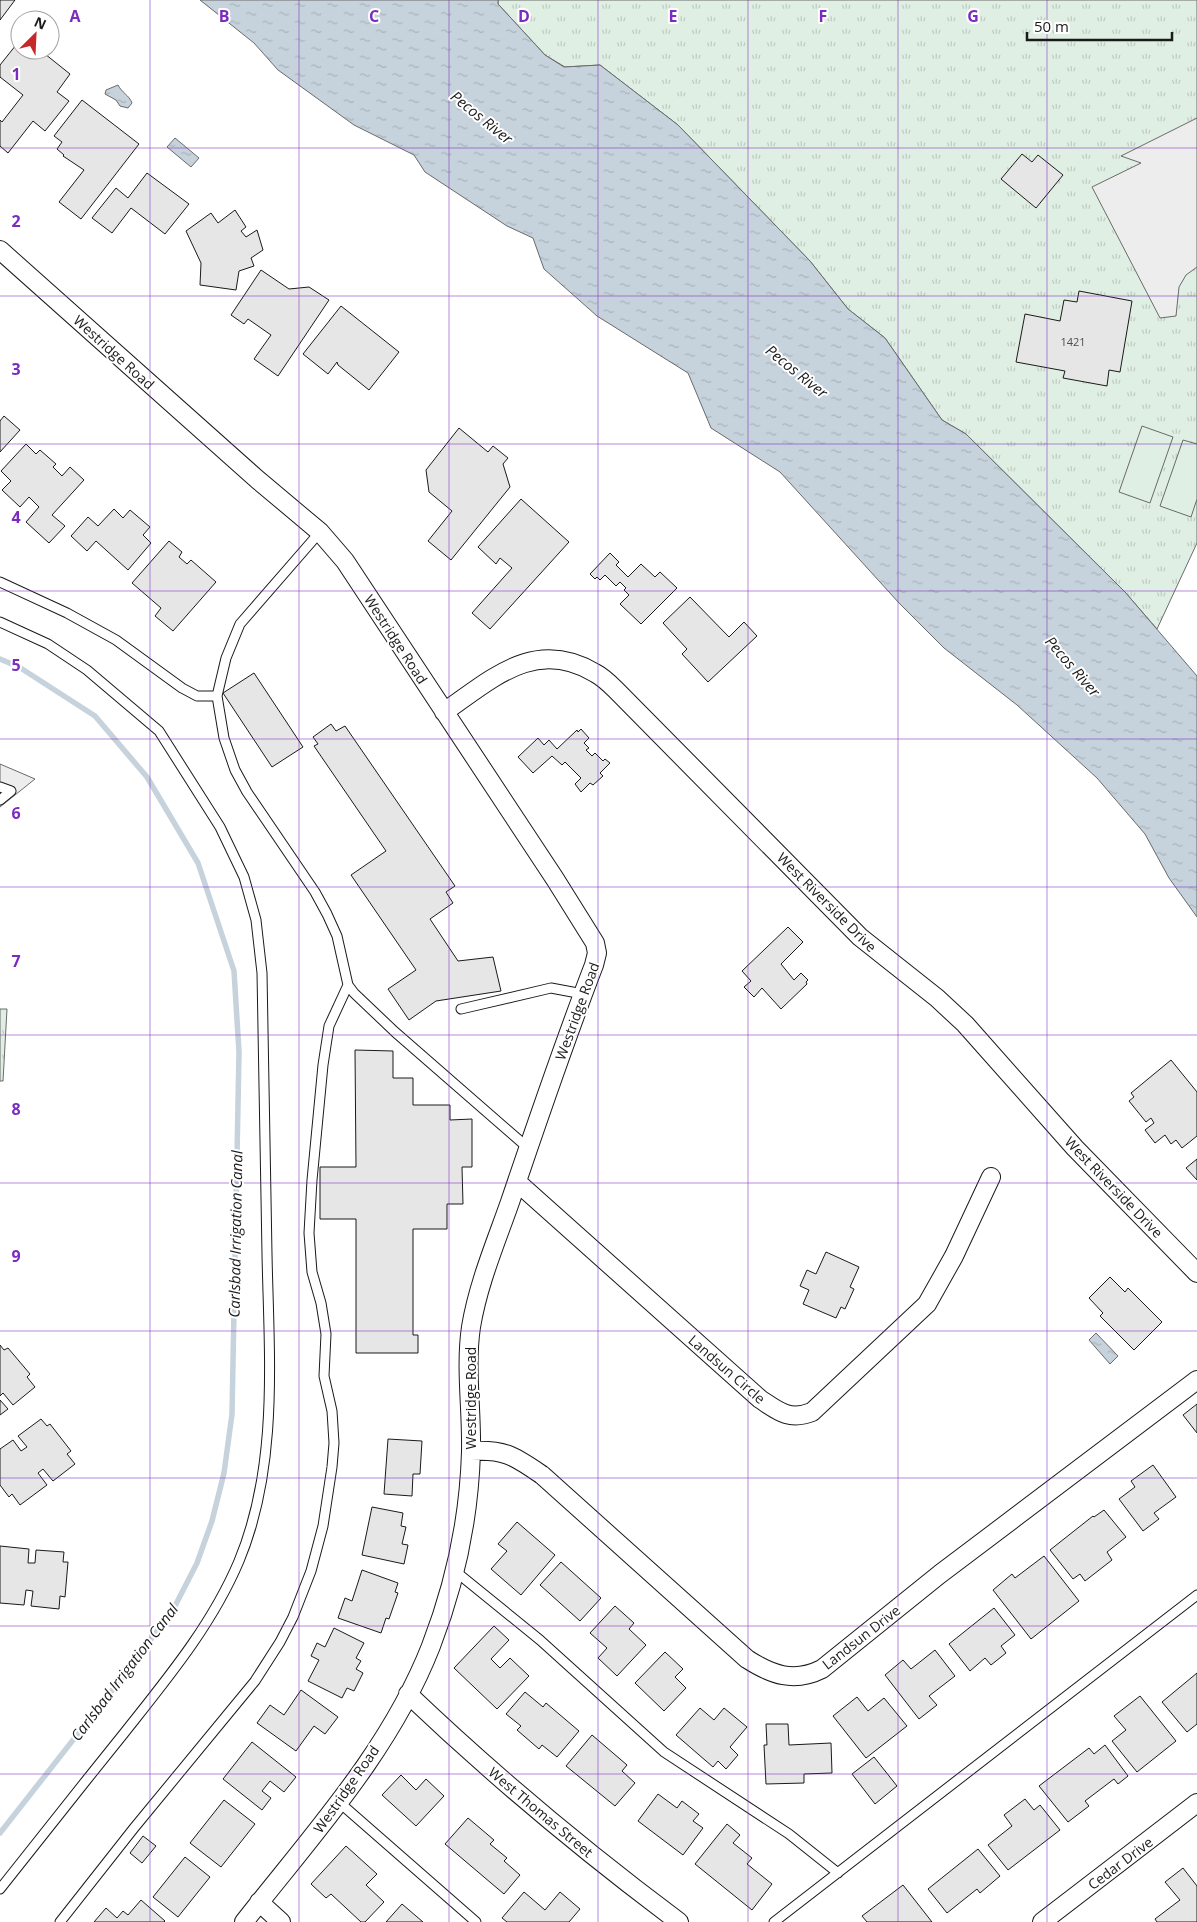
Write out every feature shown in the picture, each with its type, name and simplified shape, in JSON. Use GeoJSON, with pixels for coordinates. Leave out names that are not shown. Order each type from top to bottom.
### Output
{"type":"FeatureCollection","features":[{"type":"Feature","properties":{"kind":"street","name":"Westridge Road"},"geometry":{"type":"LineString","coordinates":[[0,250],[258,480],[320,532],[345,561],[555,879],[594,943],[597,953],[527,1147],[478,1296],[471,1326],[469,1358],[471,1451],[467,1512],[455,1571],[430,1648],[408,1694],[340,1803],[244,1922]]}},
{"type":"Feature","properties":{"kind":"street","name":"West Riverside Drive"},"geometry":{"type":"LineString","coordinates":[[444,712],[510,668],[534,660],[557,660],[576,664],[596,673],[623,696],[860,937],[929,992],[965,1024],[1075,1148],[1197,1273]]}},
{"type":"Feature","properties":{"kind":"street","name":"Landsun Circle"},"geometry":{"type":"LineString","coordinates":[[517,1182],[760,1399],[778,1411],[791,1416],[812,1412],[927,1304],[954,1256],[991,1177]]}},
{"type":"Feature","properties":{"kind":"street","name":"Landsun Drive"},"geometry":{"type":"LineString","coordinates":[[471,1451],[499,1451],[521,1461],[542,1475],[747,1659],[774,1674],[796,1677],[810,1675],[822,1669],[940,1574],[1197,1380]]}},
{"type":"Feature","properties":{"kind":"street","name":"West Thomas Street"},"geometry":{"type":"LineString","coordinates":[[408,1694],[525,1800],[612,1872],[679,1922]]}},
{"type":"Feature","properties":{"kind":"street","name":"Cedar Drive"},"geometry":{"type":"LineString","coordinates":[[1042,1922],[1197,1803]]}},
{"type":"Feature","properties":{"kind":"street"},"geometry":{"type":"LineString","coordinates":[[259,1902],[280,1922]]}},
{"type":"Feature","properties":{"kind":"lane"},"geometry":{"type":"LineString","coordinates":[[320,532],[240,624],[226,658],[217,696],[224,738],[235,770],[252,799],[315,892],[327,914],[337,936],[348,985],[395,1032],[527,1147]]}},
{"type":"Feature","properties":{"kind":"lane"},"geometry":{"type":"LineString","coordinates":[[0,582],[67,613],[116,640],[182,688],[197,696],[217,696]]}},
{"type":"Feature","properties":{"kind":"lane"},"geometry":{"type":"LineString","coordinates":[[0,622],[48,644],[87,670],[159,731],[220,827],[244,877],[256,920],[262,973],[269,1361],[267,1439],[260,1489],[252,1527],[226,1589],[205,1624],[164,1683],[0,1889]]}},
{"type":"Feature","properties":{"kind":"lane"},"geometry":{"type":"LineString","coordinates":[[0,787],[11,792],[0,800]]}},
{"type":"Feature","properties":{"kind":"lane"},"geometry":{"type":"LineString","coordinates":[[60,1922],[255,1680],[280,1642],[293,1617],[311,1571],[322,1526],[334,1443],[332,1411],[324,1376],[326,1334],[312,1272],[309,1233],[312,1180],[323,1065],[329,1026],[348,985]]}},
{"type":"Feature","properties":{"kind":"lane"},"geometry":{"type":"LineString","coordinates":[[461,1009],[551,988],[583,994]]}},
{"type":"Feature","properties":{"kind":"lane"},"geometry":{"type":"LineString","coordinates":[[455,1571],[540,1640],[664,1752],[789,1834],[838,1873]]}},
{"type":"Feature","properties":{"kind":"lane"},"geometry":{"type":"LineString","coordinates":[[774,1922],[1197,1595]]}},
{"type":"Feature","properties":{"kind":"lane"},"geometry":{"type":"LineString","coordinates":[[340,1803],[476,1922]]}},
{"type":"Feature","properties":{"kind":"green space"},"geometry":{"type":"Polygon","coordinates":[[[498,0],[1197,0],[1197,543],[1157,629],[1125,592],[966,434],[942,420],[885,338],[848,309],[810,261],[678,125],[600,65],[565,67],[545,55],[498,4],[498,0]]]}},
{"type":"Feature","properties":{"kind":"green space"},"geometry":{"type":"Polygon","coordinates":[[[1142,426],[1173,437],[1150,503],[1119,492],[1142,426]]]}},
{"type":"Feature","properties":{"kind":"green space"},"geometry":{"type":"Polygon","coordinates":[[[1183,440],[1197,444],[1197,499],[1191,517],[1160,506],[1183,440]]]}},
{"type":"Feature","properties":{"kind":"green space"},"geometry":{"type":"Polygon","coordinates":[[[0,1009],[7,1009],[3,1081],[0,1081],[0,1009]]]}},
{"type":"Feature","properties":{"kind":"shaded area"},"geometry":{"type":"Polygon","coordinates":[[[1197,118],[1197,267],[1186,275],[1179,287],[1176,316],[1160,318],[1092,187],[1141,163],[1121,156],[1197,118]]]}},
{"type":"Feature","properties":{"kind":"shaded area"},"geometry":{"type":"Polygon","coordinates":[[[0,764],[35,779],[0,807],[0,764]]]}},
{"type":"Feature","properties":{"kind":"water","name":"Pecos River"},"geometry":{"type":"Polygon","coordinates":[[[200,0],[498,0],[498,4],[545,55],[564,67],[600,65],[678,125],[810,261],[848,309],[885,338],[942,420],[966,434],[1125,592],[1197,676],[1197,917],[1169,878],[1145,834],[1097,778],[1017,705],[944,648],[899,603],[780,472],[711,428],[688,373],[597,316],[544,269],[533,238],[507,226],[425,172],[414,155],[354,125],[278,70],[254,43],[200,0]]]}},
{"type":"Feature","properties":{"kind":"water"},"geometry":{"type":"Polygon","coordinates":[[[118,85],[132,103],[128,108],[120,106],[116,100],[105,94],[106,90],[118,85]]]}},
{"type":"Feature","properties":{"kind":"water"},"geometry":{"type":"Polygon","coordinates":[[[175,138],[199,158],[191,167],[167,147],[175,138]]]}},
{"type":"Feature","properties":{"kind":"water"},"geometry":{"type":"Polygon","coordinates":[[[1096,1333],[1118,1356],[1110,1364],[1089,1340],[1096,1333]]]}},
{"type":"Feature","properties":{"kind":"building"},"geometry":{"type":"Polygon","coordinates":[[[0,0],[15,0],[0,20],[0,0]]]}},
{"type":"Feature","properties":{"kind":"building"},"geometry":{"type":"Polygon","coordinates":[[[10,52],[10,60],[52,60],[70,74],[57,92],[69,101],[45,131],[33,121],[8,153],[0,146],[0,120],[2,122],[23,95],[0,77],[0,65],[10,52]]]}},
{"type":"Feature","properties":{"kind":"building"},"geometry":{"type":"Polygon","coordinates":[[[82,100],[139,144],[81,219],[59,202],[84,170],[63,156],[57,149],[62,142],[54,136],[82,100]]]}},
{"type":"Feature","properties":{"kind":"building"},"geometry":{"type":"Polygon","coordinates":[[[1022,154],[1032,162],[1038,155],[1063,175],[1036,208],[1001,179],[1022,154]]]}},
{"type":"Feature","properties":{"kind":"building"},"geometry":{"type":"Polygon","coordinates":[[[147,173],[189,204],[165,234],[131,208],[112,233],[92,218],[116,188],[128,198],[147,173]]]}},
{"type":"Feature","properties":{"kind":"building"},"geometry":{"type":"Polygon","coordinates":[[[235,210],[246,227],[241,231],[246,237],[257,230],[263,250],[251,258],[254,266],[239,271],[236,290],[200,285],[201,263],[186,231],[211,213],[218,223],[235,210]]]}},
{"type":"Feature","properties":{"kind":"building"},"geometry":{"type":"Polygon","coordinates":[[[261,270],[289,289],[309,287],[329,300],[278,376],[254,359],[271,335],[248,319],[244,324],[231,315],[261,270]]]}},
{"type":"Feature","properties":{"kind":"building"},"geometry":{"type":"Polygon","coordinates":[[[1079,291],[1132,301],[1120,372],[1109,370],[1107,386],[1063,378],[1065,371],[1016,362],[1025,314],[1060,321],[1064,300],[1077,302],[1079,291]]]}},
{"type":"Feature","properties":{"kind":"building"},"geometry":{"type":"Polygon","coordinates":[[[341,306],[399,352],[369,390],[338,365],[337,362],[328,374],[303,354],[341,306]]]}},
{"type":"Feature","properties":{"kind":"building"},"geometry":{"type":"Polygon","coordinates":[[[4,416],[20,430],[0,452],[0,421],[4,416]]]}},
{"type":"Feature","properties":{"kind":"building"},"geometry":{"type":"Polygon","coordinates":[[[459,428],[488,452],[493,446],[508,458],[503,464],[510,487],[451,560],[428,541],[452,511],[429,492],[426,470],[459,428]]]}},
{"type":"Feature","properties":{"kind":"building"},"geometry":{"type":"Polygon","coordinates":[[[26,444],[36,454],[40,450],[56,464],[53,467],[62,476],[70,467],[84,480],[52,515],[65,526],[49,543],[26,522],[39,507],[29,497],[20,507],[2,490],[11,481],[1,471],[26,444]]]}},
{"type":"Feature","properties":{"kind":"building"},"geometry":{"type":"Polygon","coordinates":[[[521,499],[569,542],[490,629],[472,613],[512,568],[500,558],[496,564],[478,547],[521,499]]]}},
{"type":"Feature","properties":{"kind":"building"},"geometry":{"type":"Polygon","coordinates":[[[114,509],[123,518],[130,510],[150,527],[143,535],[151,543],[128,570],[96,541],[87,551],[71,536],[88,517],[98,526],[114,509]]]}},
{"type":"Feature","properties":{"kind":"building"},"geometry":{"type":"Polygon","coordinates":[[[169,541],[182,552],[179,557],[187,564],[191,560],[216,582],[173,631],[155,616],[161,608],[132,583],[169,541]]]}},
{"type":"Feature","properties":{"kind":"building"},"geometry":{"type":"Polygon","coordinates":[[[610,553],[619,562],[616,565],[628,577],[641,564],[655,577],[660,572],[677,588],[641,624],[620,604],[629,595],[624,590],[626,588],[620,582],[616,586],[605,575],[600,580],[597,577],[595,579],[590,574],[610,553]]]}},
{"type":"Feature","properties":{"kind":"building"},"geometry":{"type":"Polygon","coordinates":[[[690,597],[729,637],[744,622],[757,636],[708,682],[682,654],[687,649],[663,623],[690,597]]]}},
{"type":"Feature","properties":{"kind":"building"},"geometry":{"type":"Polygon","coordinates":[[[254,673],[303,747],[272,767],[223,693],[254,673]]]}},
{"type":"Feature","properties":{"kind":"building"},"geometry":{"type":"Polygon","coordinates":[[[331,724],[336,731],[345,726],[455,886],[446,892],[453,903],[430,919],[458,961],[493,957],[501,991],[436,1001],[409,1020],[388,989],[416,970],[351,875],[386,851],[314,746],[318,744],[313,737],[331,724]]]}},
{"type":"Feature","properties":{"kind":"building"},"geometry":{"type":"Polygon","coordinates":[[[581,729],[589,738],[584,743],[589,748],[586,750],[592,756],[595,753],[603,761],[605,759],[610,763],[600,773],[603,776],[593,785],[590,783],[581,792],[575,784],[581,778],[565,762],[562,765],[552,756],[533,773],[518,757],[538,738],[544,745],[549,740],[557,749],[577,730],[578,732],[581,729]]]}},
{"type":"Feature","properties":{"kind":"building"},"geometry":{"type":"Polygon","coordinates":[[[788,927],[803,942],[781,964],[794,980],[801,973],[808,980],[807,984],[781,1009],[762,988],[754,997],[744,987],[751,981],[742,971],[788,927]]]}},
{"type":"Feature","properties":{"kind":"building"},"geometry":{"type":"Polygon","coordinates":[[[355,1050],[393,1051],[393,1078],[413,1078],[413,1105],[450,1105],[450,1120],[472,1119],[472,1167],[462,1167],[463,1204],[447,1204],[447,1229],[413,1229],[413,1335],[418,1335],[418,1353],[356,1353],[356,1219],[320,1219],[320,1167],[356,1167],[355,1050]]]}},
{"type":"Feature","properties":{"kind":"building"},"geometry":{"type":"Polygon","coordinates":[[[1171,1060],[1197,1092],[1197,1136],[1182,1148],[1176,1140],[1171,1144],[1165,1135],[1155,1143],[1145,1130],[1154,1123],[1151,1118],[1146,1122],[1129,1101],[1134,1097],[1131,1093],[1171,1060]]]}},
{"type":"Feature","properties":{"kind":"building"},"geometry":{"type":"Polygon","coordinates":[[[1197,1159],[1197,1180],[1186,1168],[1197,1159]]]}},
{"type":"Feature","properties":{"kind":"building"},"geometry":{"type":"Polygon","coordinates":[[[826,1252],[859,1267],[850,1287],[854,1289],[845,1309],[841,1307],[836,1318],[803,1304],[809,1290],[800,1286],[807,1270],[816,1274],[826,1252]]]}},
{"type":"Feature","properties":{"kind":"building"},"geometry":{"type":"Polygon","coordinates":[[[1110,1277],[1125,1292],[1128,1288],[1162,1322],[1134,1350],[1100,1316],[1103,1313],[1089,1298],[1110,1277]]]}},
{"type":"Feature","properties":{"kind":"building"},"geometry":{"type":"Polygon","coordinates":[[[0,1345],[4,1350],[8,1348],[30,1374],[27,1377],[35,1387],[13,1405],[3,1393],[0,1396],[0,1345]]]}},
{"type":"Feature","properties":{"kind":"building"},"geometry":{"type":"Polygon","coordinates":[[[0,1400],[8,1409],[0,1415],[0,1400]]]}},
{"type":"Feature","properties":{"kind":"building"},"geometry":{"type":"Polygon","coordinates":[[[1197,1404],[1197,1433],[1183,1415],[1197,1404]]]}},
{"type":"Feature","properties":{"kind":"building"},"geometry":{"type":"Polygon","coordinates":[[[41,1419],[47,1426],[50,1424],[71,1451],[67,1454],[75,1464],[53,1481],[43,1469],[38,1473],[47,1485],[20,1505],[12,1494],[9,1497],[0,1485],[0,1449],[13,1440],[21,1451],[27,1447],[18,1436],[41,1419]]]}},
{"type":"Feature","properties":{"kind":"building"},"geometry":{"type":"Polygon","coordinates":[[[388,1439],[422,1441],[420,1474],[413,1474],[412,1496],[384,1494],[388,1439]]]}},
{"type":"Feature","properties":{"kind":"building"},"geometry":{"type":"Polygon","coordinates":[[[1153,1465],[1176,1497],[1154,1513],[1159,1519],[1143,1531],[1119,1499],[1135,1487],[1131,1481],[1153,1465]]]}},
{"type":"Feature","properties":{"kind":"building"},"geometry":{"type":"Polygon","coordinates":[[[372,1507],[403,1513],[401,1526],[406,1527],[402,1544],[408,1545],[404,1564],[362,1555],[372,1507]]]}},
{"type":"Feature","properties":{"kind":"building"},"geometry":{"type":"Polygon","coordinates":[[[1104,1510],[1126,1537],[1107,1552],[1112,1560],[1085,1581],[1080,1574],[1073,1579],[1050,1550],[1093,1516],[1104,1510]]]}},
{"type":"Feature","properties":{"kind":"building"},"geometry":{"type":"Polygon","coordinates":[[[517,1522],[555,1555],[521,1595],[491,1569],[507,1551],[498,1544],[517,1522]]]}},
{"type":"Feature","properties":{"kind":"building"},"geometry":{"type":"Polygon","coordinates":[[[0,1546],[29,1549],[28,1563],[35,1563],[36,1550],[64,1552],[63,1562],[68,1562],[65,1597],[60,1596],[59,1609],[31,1606],[33,1591],[26,1590],[24,1605],[0,1603],[0,1546]]]}},
{"type":"Feature","properties":{"kind":"building"},"geometry":{"type":"Polygon","coordinates":[[[1044,1556],[1079,1601],[1031,1639],[993,1590],[1012,1574],[1015,1578],[1044,1556]]]}},
{"type":"Feature","properties":{"kind":"building"},"geometry":{"type":"Polygon","coordinates":[[[561,1562],[601,1598],[580,1621],[540,1585],[561,1562]]]}},
{"type":"Feature","properties":{"kind":"building"},"geometry":{"type":"Polygon","coordinates":[[[362,1570],[398,1583],[395,1592],[398,1593],[389,1619],[386,1618],[381,1633],[338,1618],[345,1598],[352,1601],[362,1570]]]}},
{"type":"Feature","properties":{"kind":"building"},"geometry":{"type":"Polygon","coordinates":[[[615,1606],[634,1623],[629,1629],[646,1645],[617,1676],[598,1658],[607,1648],[590,1633],[615,1606]]]}},
{"type":"Feature","properties":{"kind":"building"},"geometry":{"type":"Polygon","coordinates":[[[994,1608],[1015,1635],[1001,1646],[1006,1653],[991,1665],[985,1658],[970,1671],[949,1644],[994,1608]]]}},
{"type":"Feature","properties":{"kind":"building"},"geometry":{"type":"Polygon","coordinates":[[[494,1626],[509,1640],[491,1659],[500,1668],[510,1658],[529,1676],[497,1709],[454,1668],[494,1626]]]}},
{"type":"Feature","properties":{"kind":"building"},"geometry":{"type":"Polygon","coordinates":[[[334,1628],[364,1643],[356,1658],[361,1661],[356,1669],[363,1673],[354,1691],[347,1688],[342,1698],[308,1681],[319,1660],[311,1656],[317,1643],[325,1647],[334,1628]]]}},
{"type":"Feature","properties":{"kind":"building"},"geometry":{"type":"Polygon","coordinates":[[[935,1650],[955,1676],[929,1696],[937,1705],[919,1719],[885,1675],[903,1660],[911,1669],[935,1650]]]}},
{"type":"Feature","properties":{"kind":"building"},"geometry":{"type":"Polygon","coordinates":[[[665,1652],[683,1669],[675,1677],[686,1688],[664,1711],[635,1683],[665,1652]]]}},
{"type":"Feature","properties":{"kind":"building"},"geometry":{"type":"Polygon","coordinates":[[[1197,1673],[1197,1724],[1187,1732],[1162,1702],[1197,1673]]]}},
{"type":"Feature","properties":{"kind":"building"},"geometry":{"type":"Polygon","coordinates":[[[301,1690],[338,1717],[325,1734],[314,1726],[296,1751],[257,1723],[270,1705],[284,1715],[301,1690]]]}},
{"type":"Feature","properties":{"kind":"building"},"geometry":{"type":"Polygon","coordinates":[[[525,1692],[543,1707],[546,1703],[579,1731],[557,1757],[542,1745],[539,1749],[517,1730],[521,1726],[506,1714],[525,1692]]]}},
{"type":"Feature","properties":{"kind":"building"},"geometry":{"type":"Polygon","coordinates":[[[1140,1696],[1176,1741],[1137,1772],[1112,1741],[1126,1730],[1114,1716],[1140,1696]]]}},
{"type":"Feature","properties":{"kind":"building"},"geometry":{"type":"Polygon","coordinates":[[[857,1697],[868,1711],[884,1698],[907,1726],[866,1758],[833,1716],[857,1697]]]}},
{"type":"Feature","properties":{"kind":"building"},"geometry":{"type":"Polygon","coordinates":[[[700,1708],[714,1720],[724,1708],[747,1727],[730,1747],[738,1755],[726,1769],[718,1761],[713,1767],[676,1735],[700,1708]]]}},
{"type":"Feature","properties":{"kind":"building"},"geometry":{"type":"Polygon","coordinates":[[[766,1724],[788,1724],[789,1745],[831,1743],[832,1773],[804,1774],[804,1783],[766,1784],[764,1745],[767,1745],[766,1724]]]}},
{"type":"Feature","properties":{"kind":"building"},"geometry":{"type":"Polygon","coordinates":[[[592,1735],[627,1765],[622,1771],[635,1783],[615,1806],[566,1766],[592,1735]]]}},
{"type":"Feature","properties":{"kind":"building"},"geometry":{"type":"Polygon","coordinates":[[[252,1742],[296,1777],[284,1792],[270,1781],[262,1791],[271,1798],[262,1810],[223,1779],[252,1742]]]}},
{"type":"Feature","properties":{"kind":"building"},"geometry":{"type":"Polygon","coordinates":[[[1105,1745],[1128,1776],[1118,1784],[1114,1779],[1085,1801],[1089,1806],[1068,1822],[1039,1786],[1089,1748],[1094,1754],[1105,1745]]]}},
{"type":"Feature","properties":{"kind":"building"},"geometry":{"type":"Polygon","coordinates":[[[874,1757],[897,1786],[875,1804],[852,1774],[874,1757]]]}},
{"type":"Feature","properties":{"kind":"building"},"geometry":{"type":"Polygon","coordinates":[[[401,1775],[416,1790],[426,1779],[444,1796],[416,1826],[382,1795],[401,1775]]]}},
{"type":"Feature","properties":{"kind":"building"},"geometry":{"type":"Polygon","coordinates":[[[658,1794],[677,1808],[682,1801],[699,1814],[693,1821],[703,1828],[683,1855],[638,1821],[658,1794]]]}},
{"type":"Feature","properties":{"kind":"building"},"geometry":{"type":"Polygon","coordinates":[[[1025,1799],[1034,1810],[1040,1805],[1060,1830],[1008,1870],[988,1845],[1012,1826],[1004,1815],[1025,1799]]]}},
{"type":"Feature","properties":{"kind":"building"},"geometry":{"type":"Polygon","coordinates":[[[224,1800],[255,1824],[221,1867],[190,1843],[224,1800]]]}},
{"type":"Feature","properties":{"kind":"building"},"geometry":{"type":"Polygon","coordinates":[[[468,1818],[494,1840],[490,1844],[507,1858],[504,1861],[520,1875],[504,1894],[445,1844],[468,1818]]]}},
{"type":"Feature","properties":{"kind":"building"},"geometry":{"type":"Polygon","coordinates":[[[727,1824],[740,1835],[733,1843],[752,1858],[747,1864],[772,1884],[752,1910],[695,1864],[727,1824]]]}},
{"type":"Feature","properties":{"kind":"building"},"geometry":{"type":"Polygon","coordinates":[[[143,1836],[156,1846],[142,1863],[130,1853],[143,1836]]]}},
{"type":"Feature","properties":{"kind":"building"},"geometry":{"type":"Polygon","coordinates":[[[346,1846],[377,1874],[366,1885],[384,1902],[365,1922],[361,1922],[331,1894],[326,1898],[311,1884],[346,1846]]]}},
{"type":"Feature","properties":{"kind":"building"},"geometry":{"type":"Polygon","coordinates":[[[978,1849],[1000,1876],[980,1893],[977,1889],[947,1913],[928,1889],[978,1849]]]}},
{"type":"Feature","properties":{"kind":"building"},"geometry":{"type":"Polygon","coordinates":[[[185,1857],[210,1877],[178,1917],[153,1897],[185,1857]]]}},
{"type":"Feature","properties":{"kind":"building"},"geometry":{"type":"Polygon","coordinates":[[[1183,1868],[1197,1886],[1197,1922],[1157,1922],[1155,1919],[1180,1900],[1165,1882],[1183,1868]]]}},
{"type":"Feature","properties":{"kind":"building"},"geometry":{"type":"Polygon","coordinates":[[[903,1885],[932,1922],[867,1922],[862,1916],[903,1885]]]}},
{"type":"Feature","properties":{"kind":"building"},"geometry":{"type":"Polygon","coordinates":[[[524,1892],[545,1910],[560,1892],[580,1909],[569,1922],[507,1922],[502,1918],[524,1892]]]}},
{"type":"Feature","properties":{"kind":"building"},"geometry":{"type":"Polygon","coordinates":[[[141,1900],[165,1921],[94,1922],[106,1908],[117,1918],[123,1911],[128,1915],[141,1900]]]}},
{"type":"Feature","properties":{"kind":"building"},"geometry":{"type":"Polygon","coordinates":[[[402,1904],[423,1922],[386,1922],[402,1904]]]}},
{"type":"Feature","properties":{"kind":"waterway","name":"Carlsbad Irrigation Canal"},"geometry":{"type":"LineString","coordinates":[[0,659],[19,667],[95,716],[147,777],[198,863],[234,971],[239,1052],[232,1414],[224,1473],[212,1521],[197,1563],[175,1606],[139,1656],[0,1833]]}}]}
